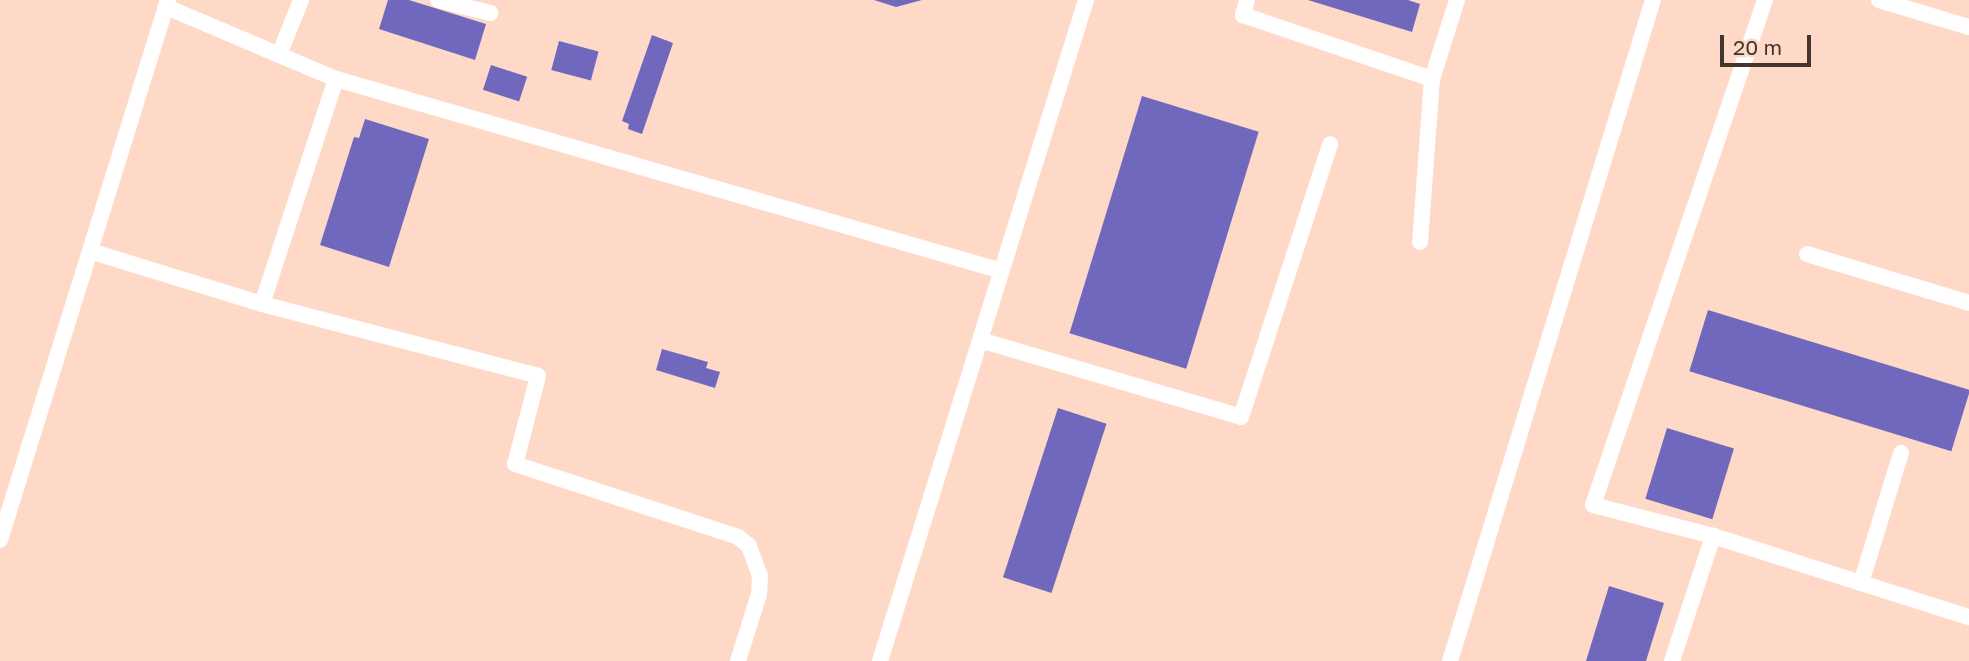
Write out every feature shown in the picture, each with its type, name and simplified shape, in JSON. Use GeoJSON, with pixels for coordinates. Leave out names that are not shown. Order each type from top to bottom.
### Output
{"type":"FeatureCollection","features":[{"type":"Feature","properties":{"kind":"lane"},"geometry":{"type":"LineString","coordinates":[[279,55],[301,0]]}},
{"type":"Feature","properties":{"kind":"lane"},"geometry":{"type":"LineString","coordinates":[[438,0],[490,13]]}},
{"type":"Feature","properties":{"kind":"lane"},"geometry":{"type":"LineString","coordinates":[[880,661],[1086,0]]}},
{"type":"Feature","properties":{"kind":"lane"},"geometry":{"type":"LineString","coordinates":[[1247,0],[1242,15],[1432,79]]}},
{"type":"Feature","properties":{"kind":"lane"},"geometry":{"type":"LineString","coordinates":[[1420,242],[1432,79],[1457,0]]}},
{"type":"Feature","properties":{"kind":"lane"},"geometry":{"type":"LineString","coordinates":[[1450,661],[1653,0]]}},
{"type":"Feature","properties":{"kind":"lane"},"geometry":{"type":"LineString","coordinates":[[1765,0],[1593,505],[1713,536],[1969,617]]}},
{"type":"Feature","properties":{"kind":"lane"},"geometry":{"type":"LineString","coordinates":[[1878,0],[1969,27]]}},
{"type":"Feature","properties":{"kind":"lane"},"geometry":{"type":"LineString","coordinates":[[0,540],[5,505],[90,251],[167,4],[336,79],[1002,271]]}},
{"type":"Feature","properties":{"kind":"lane"},"geometry":{"type":"LineString","coordinates":[[262,304],[336,79]]}},
{"type":"Feature","properties":{"kind":"lane"},"geometry":{"type":"LineString","coordinates":[[980,340],[1241,417],[1330,144]]}},
{"type":"Feature","properties":{"kind":"lane"},"geometry":{"type":"LineString","coordinates":[[90,251],[262,304],[538,376],[515,464],[737,537],[750,546],[760,576],[759,594],[738,661]]}},
{"type":"Feature","properties":{"kind":"lane"},"geometry":{"type":"LineString","coordinates":[[1807,254],[1969,303]]}},
{"type":"Feature","properties":{"kind":"lane"},"geometry":{"type":"LineString","coordinates":[[1861,583],[1901,453]]}},
{"type":"Feature","properties":{"kind":"lane"},"geometry":{"type":"LineString","coordinates":[[1672,661],[1713,536]]}},
{"type":"Feature","properties":{"kind":"building"},"geometry":{"type":"Polygon","coordinates":[[[388,0],[409,0],[486,24],[475,60],[379,29],[388,0]]]}},
{"type":"Feature","properties":{"kind":"building"},"geometry":{"type":"Polygon","coordinates":[[[874,0],[922,0],[896,7],[874,0]]]}},
{"type":"Feature","properties":{"kind":"building"},"geometry":{"type":"Polygon","coordinates":[[[1308,0],[1408,0],[1420,4],[1412,32],[1308,0]]]}},
{"type":"Feature","properties":{"kind":"building"},"geometry":{"type":"Polygon","coordinates":[[[652,35],[673,43],[642,134],[628,129],[629,124],[622,121],[652,35]]]}},
{"type":"Feature","properties":{"kind":"building"},"geometry":{"type":"Polygon","coordinates":[[[559,41],[599,52],[591,81],[551,70],[559,41]]]}},
{"type":"Feature","properties":{"kind":"building"},"geometry":{"type":"Polygon","coordinates":[[[491,65],[527,77],[519,101],[483,90],[491,65]]]}},
{"type":"Feature","properties":{"kind":"building"},"geometry":{"type":"Polygon","coordinates":[[[1142,96],[1259,132],[1186,369],[1069,333],[1142,96]]]}},
{"type":"Feature","properties":{"kind":"building"},"geometry":{"type":"Polygon","coordinates":[[[365,119],[429,139],[389,267],[320,245],[354,137],[359,138],[365,119]]]}},
{"type":"Feature","properties":{"kind":"building"},"geometry":{"type":"Polygon","coordinates":[[[1708,310],[1969,390],[1951,451],[1689,371],[1708,310]]]}},
{"type":"Feature","properties":{"kind":"building"},"geometry":{"type":"Polygon","coordinates":[[[662,349],[708,362],[706,368],[720,372],[715,388],[656,370],[662,349]]]}},
{"type":"Feature","properties":{"kind":"building"},"geometry":{"type":"Polygon","coordinates":[[[1058,408],[1107,424],[1051,593],[1003,577],[1058,408]]]}},
{"type":"Feature","properties":{"kind":"building"},"geometry":{"type":"Polygon","coordinates":[[[1667,428],[1734,448],[1712,519],[1645,499],[1667,428]]]}},
{"type":"Feature","properties":{"kind":"building"},"geometry":{"type":"Polygon","coordinates":[[[1609,586],[1664,603],[1646,661],[1586,661],[1609,586]]]}}]}
